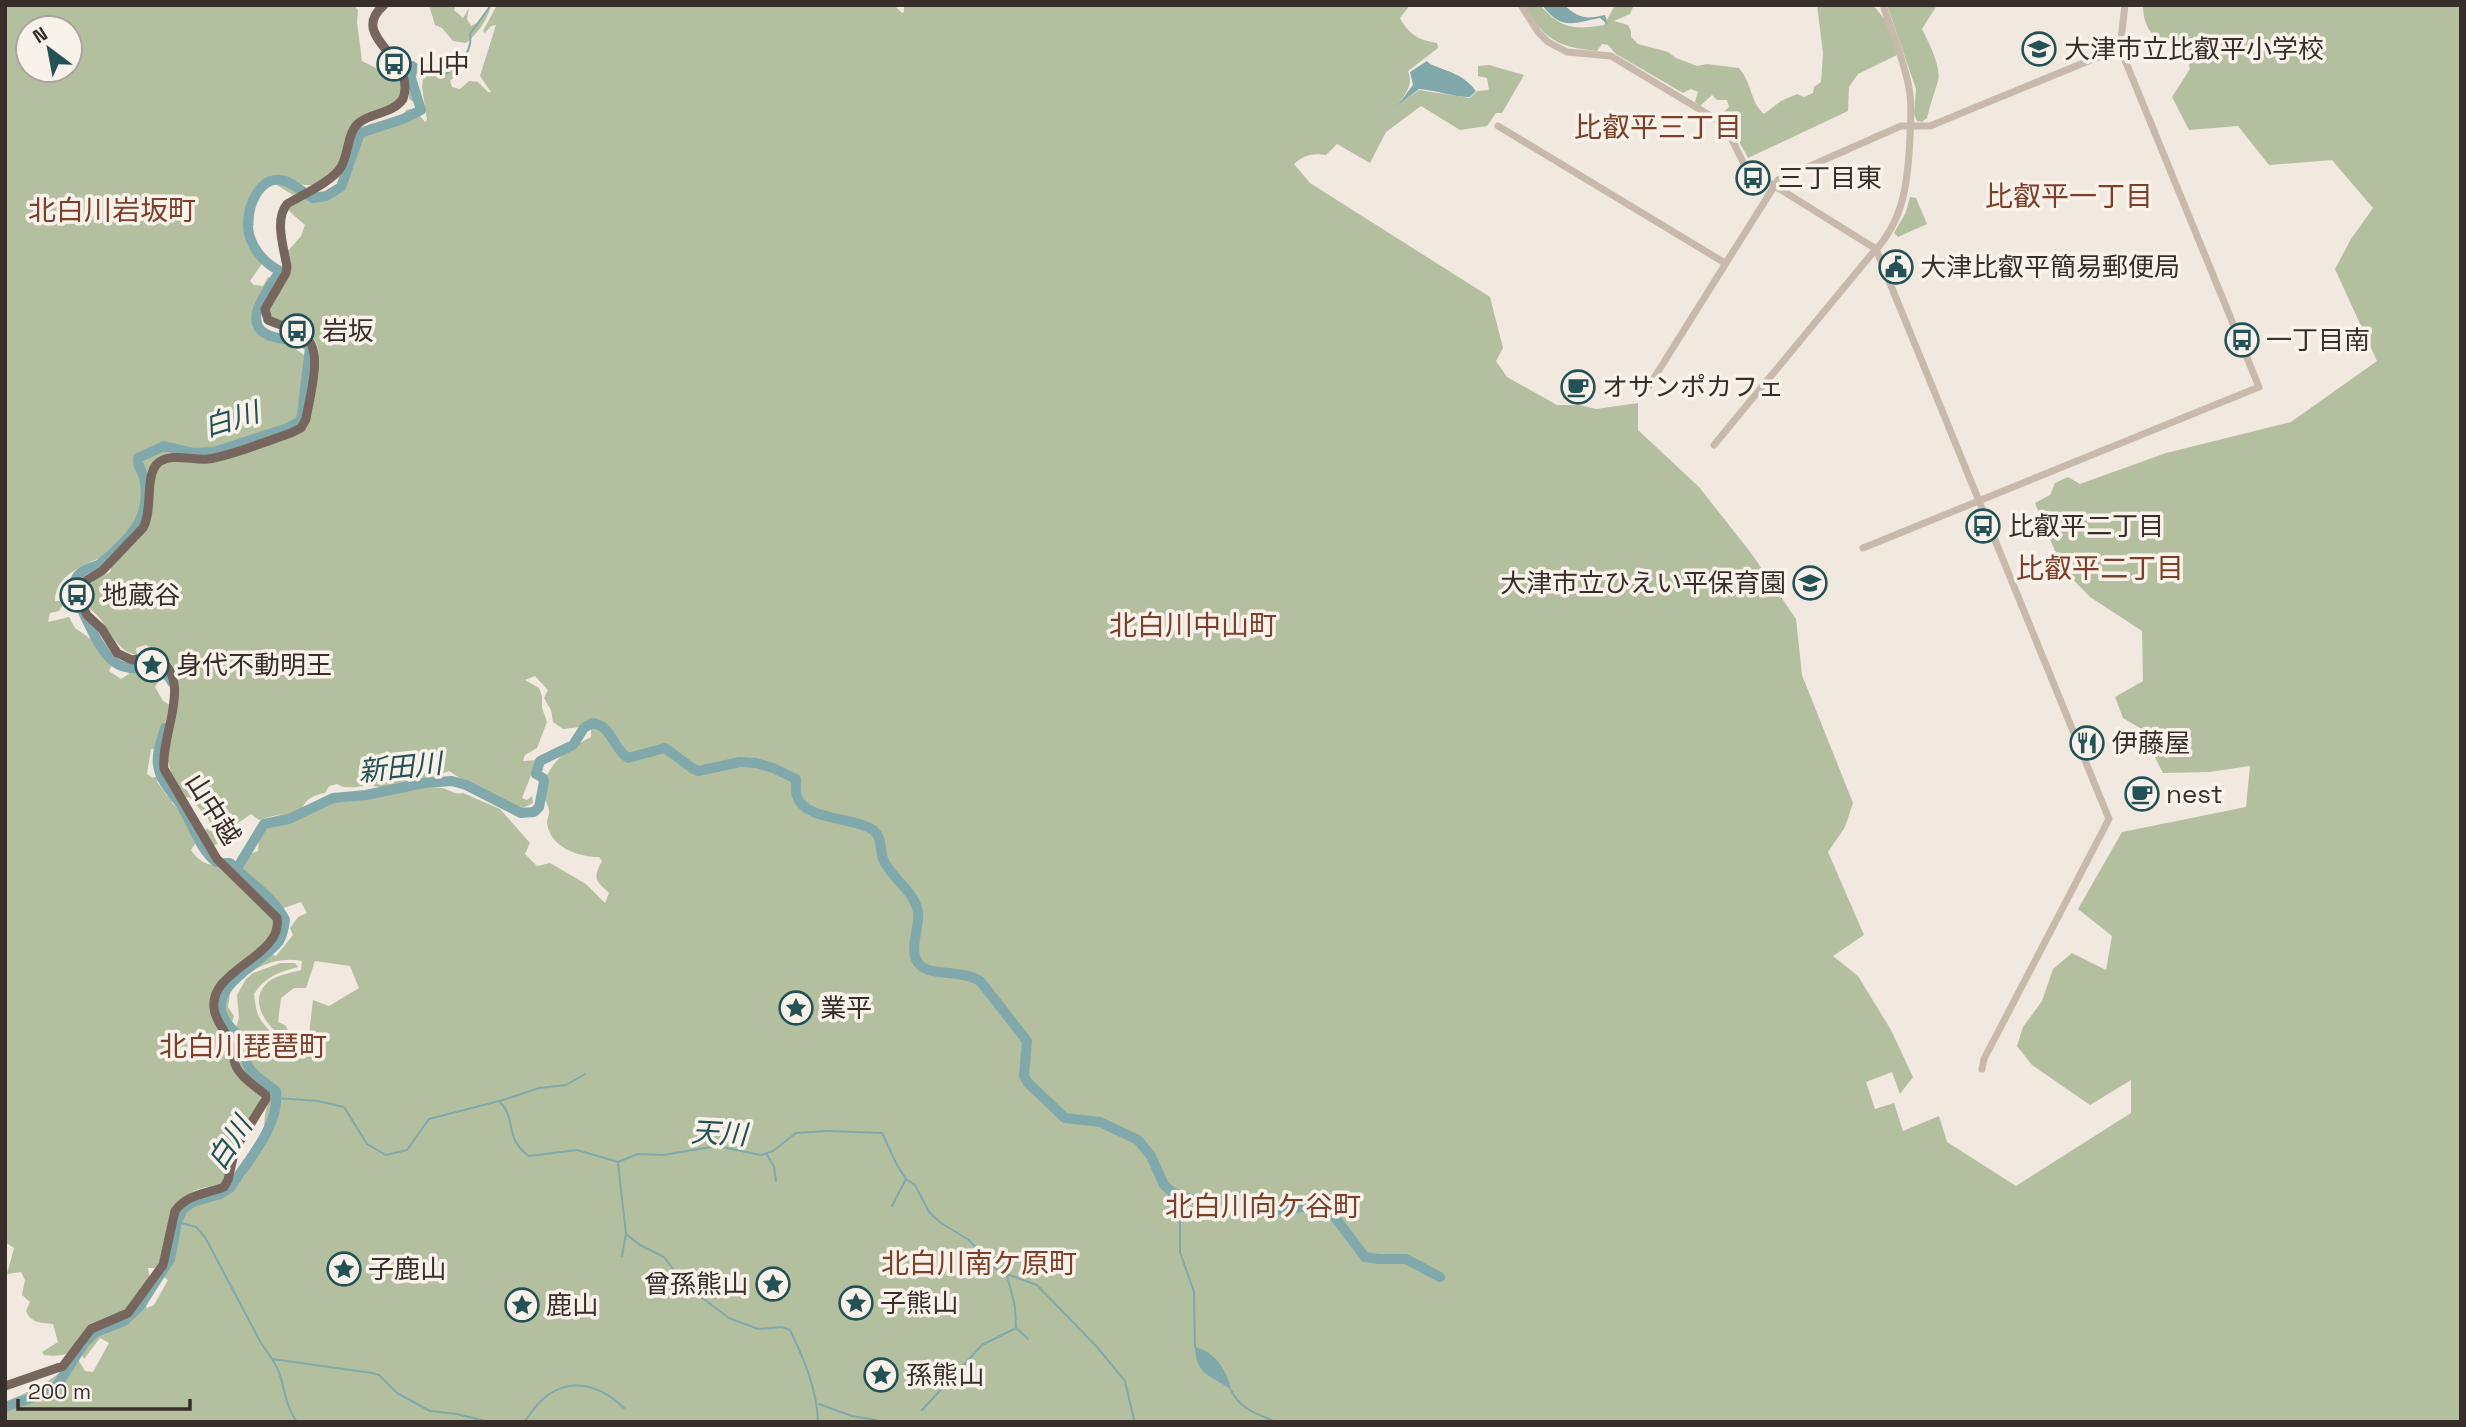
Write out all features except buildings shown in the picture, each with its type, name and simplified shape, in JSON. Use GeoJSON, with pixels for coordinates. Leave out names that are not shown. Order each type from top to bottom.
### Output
{"type":"FeatureCollection","features":[{"type":"Feature","properties":{"kind":"main road","name":"山中越"},"geometry":{"type":"LineString","coordinates":[[5,1386],[63,1366],[91,1329],[128,1313],[163,1265],[175,1211],[191,1196],[224,1187],[235,1149],[266,1099],[266,1095],[240,1073],[230,1043],[214,1012],[216,994],[225,981],[272,940],[278,926],[277,918],[217,859],[164,769],[163,757],[174,705],[175,683],[171,671],[165,662],[156,656],[132,660],[117,653],[102,629],[87,615],[81,603],[80,590],[87,580],[102,571],[143,528],[147,520],[152,474],[157,464],[167,458],[208,459],[291,433],[301,428],[306,419],[315,351],[312,342],[305,336],[268,320],[265,315],[265,309],[286,273],[281,211],[287,204],[336,174],[343,165],[354,130],[360,122],[388,111],[401,102],[405,92],[405,80],[401,67],[374,34],[373,20],[384,5]]}},
{"type":"Feature","properties":{"kind":"street"},"geometry":{"type":"LineString","coordinates":[[1521,5],[1538,32],[1548,42],[1567,52],[1611,56],[1724,124],[1746,168],[1877,249],[2109,819],[1984,1059],[1982,1069]]}},
{"type":"Feature","properties":{"kind":"street"},"geometry":{"type":"LineString","coordinates":[[1714,445],[1877,249],[1894,225],[1902,205],[1907,181],[1911,126],[1910,89],[1883,5]]}},
{"type":"Feature","properties":{"kind":"street"},"geometry":{"type":"LineString","coordinates":[[1863,548],[2259,387],[2120,48],[2125,5]]}},
{"type":"Feature","properties":{"kind":"street"},"geometry":{"type":"LineString","coordinates":[[1649,386],[1773,186],[1784,176],[1901,126],[1930,126],[2120,48]]}},
{"type":"Feature","properties":{"kind":"street"},"geometry":{"type":"LineString","coordinates":[[1498,126],[1726,263]]}},
{"type":"Feature","properties":{"kind":"green space"},"geometry":{"type":"Polygon","coordinates":[[[5,5],[354,5],[358,10],[362,61],[384,71],[399,71],[402,89],[396,106],[355,122],[333,173],[312,185],[293,180],[291,183],[301,191],[293,195],[275,184],[268,186],[256,200],[254,225],[249,227],[255,248],[263,262],[250,281],[254,285],[263,286],[268,277],[277,281],[260,303],[258,322],[264,332],[275,336],[282,335],[285,342],[310,359],[308,401],[302,417],[292,428],[272,438],[218,453],[218,459],[298,433],[304,426],[314,401],[319,358],[314,339],[303,331],[277,321],[269,311],[288,271],[287,252],[301,236],[305,225],[288,210],[289,205],[307,196],[341,193],[345,187],[338,182],[340,178],[349,176],[348,160],[362,131],[369,124],[403,119],[406,110],[417,108],[419,115],[425,122],[427,120],[422,87],[424,70],[416,74],[414,82],[420,102],[418,105],[409,99],[408,68],[413,64],[426,67],[425,61],[430,61],[433,66],[446,73],[461,63],[459,57],[466,54],[468,62],[450,81],[452,87],[460,89],[469,81],[478,82],[491,92],[480,76],[496,25],[491,26],[485,33],[483,31],[497,5],[894,5],[902,13],[904,5],[1410,5],[1400,18],[1403,24],[1415,36],[1437,43],[1438,48],[1408,71],[1409,85],[1398,105],[1419,90],[1470,98],[1477,91],[1489,90],[1487,78],[1478,76],[1478,66],[1489,65],[1524,75],[1502,113],[1496,113],[1487,126],[1460,130],[1421,106],[1386,132],[1370,163],[1337,144],[1326,155],[1309,155],[1294,164],[1310,183],[1490,297],[1503,348],[1496,361],[1507,377],[1557,405],[1580,405],[1596,409],[1638,403],[1638,430],[1699,487],[1751,553],[1796,619],[1802,675],[1853,803],[1845,827],[1828,852],[1864,935],[1833,956],[1858,976],[1891,1030],[1913,1077],[1900,1094],[1892,1072],[1866,1082],[1875,1109],[1894,1103],[1903,1131],[1939,1116],[1947,1142],[2016,1186],[2131,1113],[2131,1080],[2090,1105],[2032,1065],[2017,1046],[2023,1027],[2042,1001],[2053,969],[2072,953],[2106,970],[2112,936],[2078,909],[2122,832],[2246,807],[2250,766],[2209,772],[2163,773],[2140,728],[2123,718],[2115,697],[2143,681],[2142,631],[2090,597],[2062,568],[2035,503],[2050,495],[2055,483],[2068,477],[2080,484],[2166,453],[2291,422],[2377,361],[2335,269],[2351,239],[2373,208],[2332,160],[2269,165],[2238,126],[2189,130],[2172,97],[2190,69],[2186,53],[2161,41],[2150,31],[2143,5],[2461,5],[2461,1422],[5,1422],[5,1402],[53,1378],[76,1356],[85,1371],[93,1372],[109,1343],[100,1338],[84,1359],[80,1350],[91,1333],[130,1315],[144,1297],[147,1308],[154,1305],[168,1280],[162,1270],[177,1214],[187,1202],[220,1192],[244,1177],[263,1142],[270,1094],[247,1075],[238,1061],[233,1037],[239,1018],[237,995],[246,979],[253,973],[280,963],[295,963],[298,967],[273,976],[254,994],[262,1022],[296,1054],[307,1051],[313,1000],[329,1006],[359,988],[350,966],[315,961],[306,988],[294,988],[281,998],[278,1022],[285,1025],[291,1035],[283,1037],[262,1014],[259,1000],[261,992],[272,979],[301,970],[302,961],[282,960],[263,965],[231,988],[228,1007],[234,1016],[230,1027],[224,1001],[232,982],[270,953],[276,956],[293,935],[290,928],[298,917],[307,913],[301,902],[284,908],[272,903],[238,870],[243,857],[258,851],[260,823],[281,814],[259,820],[251,814],[234,826],[228,838],[213,846],[205,830],[211,826],[208,818],[189,797],[184,798],[172,777],[167,756],[178,704],[177,677],[173,665],[165,656],[146,645],[136,648],[137,655],[122,648],[101,620],[88,608],[84,598],[85,589],[110,572],[116,551],[102,568],[88,573],[87,571],[99,566],[107,555],[81,566],[66,577],[56,592],[55,601],[68,603],[65,606],[63,604],[59,611],[50,613],[48,622],[69,617],[75,628],[95,642],[103,640],[110,650],[113,663],[109,671],[121,679],[129,674],[126,666],[129,663],[160,660],[161,678],[155,687],[163,701],[170,705],[158,750],[151,749],[147,774],[153,778],[163,773],[164,780],[159,779],[157,782],[167,796],[175,792],[178,798],[172,800],[172,803],[184,816],[189,817],[204,844],[195,844],[191,850],[194,854],[204,862],[221,866],[272,914],[275,923],[268,940],[224,980],[215,994],[214,1013],[229,1042],[237,1075],[261,1095],[260,1107],[233,1149],[225,1181],[194,1191],[178,1205],[169,1225],[159,1268],[148,1268],[150,1280],[132,1306],[118,1318],[98,1324],[85,1332],[70,1352],[56,1356],[44,1355],[42,1352],[58,1342],[53,1324],[37,1322],[28,1315],[26,1311],[30,1302],[22,1295],[25,1280],[21,1272],[7,1274],[14,1248],[5,1242],[5,5]],[[535,676],[525,680],[539,688],[547,722],[537,748],[525,755],[523,761],[537,760],[522,798],[527,800],[532,796],[533,803],[523,808],[505,808],[449,771],[432,778],[383,789],[337,784],[329,786],[325,793],[308,800],[301,810],[315,809],[321,800],[344,793],[394,792],[435,787],[463,793],[500,809],[530,843],[525,854],[537,866],[550,863],[586,884],[605,903],[609,893],[596,876],[602,861],[599,857],[566,849],[549,831],[549,813],[541,789],[555,763],[566,752],[591,737],[591,730],[580,727],[563,729],[553,722],[551,710],[544,698],[548,690],[535,676]]]}},
{"type":"Feature","properties":{"kind":"green space"},"geometry":{"type":"Polygon","coordinates":[[[429,5],[456,5],[454,10],[463,18],[469,8],[467,19],[471,26],[479,22],[491,6],[481,27],[466,43],[453,41],[442,28],[435,25],[429,5]]]}},
{"type":"Feature","properties":{"kind":"green space"},"geometry":{"type":"Polygon","coordinates":[[[1522,5],[1540,5],[1562,23],[1584,27],[1604,25],[1615,5],[1634,5],[1630,14],[1614,21],[1628,25],[1631,37],[1638,44],[1668,52],[1697,66],[1707,64],[1739,68],[1756,104],[1764,114],[1781,101],[1797,94],[1804,97],[1813,93],[1814,87],[1821,82],[1823,53],[1817,5],[1873,5],[1887,22],[1897,55],[1858,74],[1849,87],[1848,111],[1748,158],[1728,121],[1721,114],[1729,107],[1727,100],[1717,100],[1712,95],[1700,106],[1695,102],[1698,92],[1691,89],[1683,93],[1616,54],[1608,45],[1602,44],[1597,51],[1561,44],[1538,26],[1522,5]]]}},
{"type":"Feature","properties":{"kind":"green space"},"geometry":{"type":"Polygon","coordinates":[[[1887,5],[1937,5],[1922,29],[1934,55],[1939,76],[1927,118],[1922,122],[1917,121],[1914,114],[1916,89],[1887,5]]]}},
{"type":"Feature","properties":{"kind":"green space"},"geometry":{"type":"Polygon","coordinates":[[[1910,197],[1916,198],[1927,224],[1898,237],[1894,233],[1906,212],[1910,197]]]}},
{"type":"Feature","properties":{"kind":"water"},"geometry":{"type":"Polygon","coordinates":[[[1542,5],[1564,5],[1583,17],[1605,15],[1608,25],[1600,18],[1575,23],[1562,22],[1542,5]]]}},
{"type":"Feature","properties":{"kind":"water"},"geometry":{"type":"Polygon","coordinates":[[[1427,61],[1461,77],[1476,91],[1470,97],[1419,89],[1397,106],[1413,85],[1410,72],[1427,61]]]}},
{"type":"Feature","properties":{"kind":"water"},"geometry":{"type":"Polygon","coordinates":[[[1195,1347],[1208,1353],[1219,1363],[1231,1390],[1202,1370],[1195,1347]]]}},
{"type":"Feature","properties":{"kind":"waterway"},"geometry":{"type":"LineString","coordinates":[[412,66],[425,64],[444,74],[450,72],[464,58],[470,34],[491,5]]}},
{"type":"Feature","properties":{"kind":"waterway","name":"白川"},"geometry":{"type":"LineString","coordinates":[[172,682],[162,671],[126,667],[107,656],[78,601],[76,579],[79,574],[100,564],[112,554],[139,522],[146,492],[138,458],[164,446],[194,453],[214,452],[288,428],[300,421],[310,347],[297,340],[274,337],[263,332],[257,325],[256,316],[263,297],[280,271],[262,258],[251,240],[248,222],[252,202],[263,185],[271,181],[289,183],[313,198],[326,196],[341,187],[360,133],[421,110],[411,78],[412,66]]}},
{"type":"Feature","properties":{"kind":"waterway","name":"新田川"},"geometry":{"type":"LineString","coordinates":[[236,870],[264,824],[289,819],[333,798],[452,781],[466,785],[521,813],[534,812],[539,807],[544,782],[543,778],[536,774],[540,761],[573,745],[584,728],[592,723],[604,728],[628,758],[665,748],[698,771],[740,762],[773,768],[796,779],[797,796],[809,810],[865,826],[876,833],[883,859],[916,905],[916,960],[925,969],[966,976],[981,982],[1027,1041],[1024,1076],[1028,1083],[1065,1118],[1100,1122],[1138,1140],[1151,1156],[1164,1185],[1172,1192],[1204,1201],[1248,1198],[1276,1210],[1305,1207],[1321,1209],[1334,1216],[1365,1257],[1406,1259],[1440,1277]]}},
{"type":"Feature","properties":{"kind":"waterway","name":"白川"},"geometry":{"type":"LineString","coordinates":[[165,728],[158,756],[160,772],[201,843],[216,862]]}},
{"type":"Feature","properties":{"kind":"waterway","name":"白川"},"geometry":{"type":"LineString","coordinates":[[5,1407],[54,1390],[85,1342],[96,1332],[124,1321],[140,1306],[170,1259],[177,1222],[183,1209],[193,1202],[230,1188],[268,1130],[276,1104],[276,1091],[250,1070],[243,1043],[224,1018],[221,1003],[232,983],[279,941],[285,920],[267,896],[230,863],[225,863]]}},
{"type":"Feature","properties":{"kind":"waterway"},"geometry":{"type":"LineString","coordinates":[[500,1101],[539,1088],[566,1085],[585,1074]]}},
{"type":"Feature","properties":{"kind":"waterway","name":"天川"},"geometry":{"type":"LineString","coordinates":[[277,1098],[318,1101],[344,1107],[367,1144],[386,1155],[407,1150],[429,1119],[499,1101],[508,1115],[516,1142],[529,1156],[577,1150],[618,1162],[638,1154],[663,1155],[717,1146],[761,1155],[773,1151],[796,1133],[882,1133],[897,1165],[906,1179],[915,1185],[929,1212],[941,1223],[969,1240],[998,1271],[1037,1285],[1097,1347],[1125,1381],[1134,1420]]}},
{"type":"Feature","properties":{"kind":"waterway"},"geometry":{"type":"LineString","coordinates":[[766,1153],[774,1167],[776,1181]]}},
{"type":"Feature","properties":{"kind":"waterway"},"geometry":{"type":"LineString","coordinates":[[618,1163],[626,1234],[622,1256]]}},
{"type":"Feature","properties":{"kind":"waterway"},"geometry":{"type":"LineString","coordinates":[[892,1206],[906,1179]]}},
{"type":"Feature","properties":{"kind":"waterway"},"geometry":{"type":"LineString","coordinates":[[1172,1192],[1180,1214],[1180,1252],[1194,1292],[1195,1347]]}},
{"type":"Feature","properties":{"kind":"waterway"},"geometry":{"type":"LineString","coordinates":[[177,1222],[196,1227],[205,1237],[272,1359],[379,1375],[397,1393],[430,1411],[489,1422]]}},
{"type":"Feature","properties":{"kind":"waterway"},"geometry":{"type":"LineString","coordinates":[[626,1234],[640,1245],[664,1257],[685,1285],[729,1318],[758,1329],[782,1327],[790,1330],[805,1363],[818,1422]]}},
{"type":"Feature","properties":{"kind":"waterway"},"geometry":{"type":"LineString","coordinates":[[922,1410],[982,1345],[1016,1328],[1015,1307],[1007,1275]]}},
{"type":"Feature","properties":{"kind":"waterway"},"geometry":{"type":"LineString","coordinates":[[1016,1328],[1028,1339]]}},
{"type":"Feature","properties":{"kind":"waterway"},"geometry":{"type":"LineString","coordinates":[[272,1359],[297,1422]]}},
{"type":"Feature","properties":{"kind":"waterway"},"geometry":{"type":"LineString","coordinates":[[524,1422],[548,1395],[570,1386],[592,1388],[614,1399],[624,1408]]}},
{"type":"Feature","properties":{"kind":"waterway"},"geometry":{"type":"LineString","coordinates":[[1231,1390],[1244,1406],[1276,1422]]}},
{"type":"Feature","properties":{"kind":"waterway"},"geometry":{"type":"LineString","coordinates":[[819,1404],[852,1416],[876,1420]]}},
{"type":"Feature","properties":{"kind":"place","name":"大津市立比叡平小学校"},"geometry":{"type":"Point","coordinates":[2039,49]}},
{"type":"Feature","properties":{"kind":"place","name":"山中"},"geometry":{"type":"Point","coordinates":[394,64]}},
{"type":"Feature","properties":{"kind":"place","name":"三丁目東"},"geometry":{"type":"Point","coordinates":[1753,178]}},
{"type":"Feature","properties":{"kind":"place","name":"大津比叡平簡易郵便局"},"geometry":{"type":"Point","coordinates":[1896,267]}},
{"type":"Feature","properties":{"kind":"place","name":"岩坂"},"geometry":{"type":"Point","coordinates":[297,331]}},
{"type":"Feature","properties":{"kind":"place","name":"一丁目南"},"geometry":{"type":"Point","coordinates":[2242,340]}},
{"type":"Feature","properties":{"kind":"place","name":"オサンポカフェ"},"geometry":{"type":"Point","coordinates":[1578,387]}},
{"type":"Feature","properties":{"kind":"place","name":"比叡平二丁目"},"geometry":{"type":"Point","coordinates":[1983,526]}},
{"type":"Feature","properties":{"kind":"place","name":"大津市立ひえい平保育園"},"geometry":{"type":"Point","coordinates":[1810,583]}},
{"type":"Feature","properties":{"kind":"place","name":"地蔵谷"},"geometry":{"type":"Point","coordinates":[77,595]}},
{"type":"Feature","properties":{"kind":"place","name":"身代不動明王"},"geometry":{"type":"Point","coordinates":[152,665]}},
{"type":"Feature","properties":{"kind":"place","name":"伊藤屋"},"geometry":{"type":"Point","coordinates":[2087,743]}},
{"type":"Feature","properties":{"kind":"place","name":"nest"},"geometry":{"type":"Point","coordinates":[2142,794]}},
{"type":"Feature","properties":{"kind":"place","name":"業平"},"geometry":{"type":"Point","coordinates":[796,1008]}},
{"type":"Feature","properties":{"kind":"place","name":"子鹿山"},"geometry":{"type":"Point","coordinates":[344,1269]}},
{"type":"Feature","properties":{"kind":"place","name":"曾孫熊山"},"geometry":{"type":"Point","coordinates":[773,1284]}},
{"type":"Feature","properties":{"kind":"place","name":"子熊山"},"geometry":{"type":"Point","coordinates":[856,1303]}},
{"type":"Feature","properties":{"kind":"place","name":"鹿山"},"geometry":{"type":"Point","coordinates":[522,1305]}},
{"type":"Feature","properties":{"kind":"place","name":"孫熊山"},"geometry":{"type":"Point","coordinates":[881,1375]}},
{"type":"Feature","properties":{"kind":"district","name":"比叡平三丁目"},"geometry":{"type":"Point","coordinates":[1658,127]}},
{"type":"Feature","properties":{"kind":"district","name":"比叡平一丁目"},"geometry":{"type":"Point","coordinates":[2069,196]}},
{"type":"Feature","properties":{"kind":"district","name":"北白川岩坂町"},"geometry":{"type":"Point","coordinates":[112,210]}},
{"type":"Feature","properties":{"kind":"district","name":"比叡平二丁目"},"geometry":{"type":"Point","coordinates":[2100,568]}},
{"type":"Feature","properties":{"kind":"district","name":"北白川中山町"},"geometry":{"type":"Point","coordinates":[1193,625]}},
{"type":"Feature","properties":{"kind":"district","name":"北白川琵琶町"},"geometry":{"type":"Point","coordinates":[243,1046]}},
{"type":"Feature","properties":{"kind":"district","name":"北白川向ケ谷町"},"geometry":{"type":"Point","coordinates":[1263,1206]}},
{"type":"Feature","properties":{"kind":"district","name":"北白川南ケ原町"},"geometry":{"type":"Point","coordinates":[979,1263]}}]}
